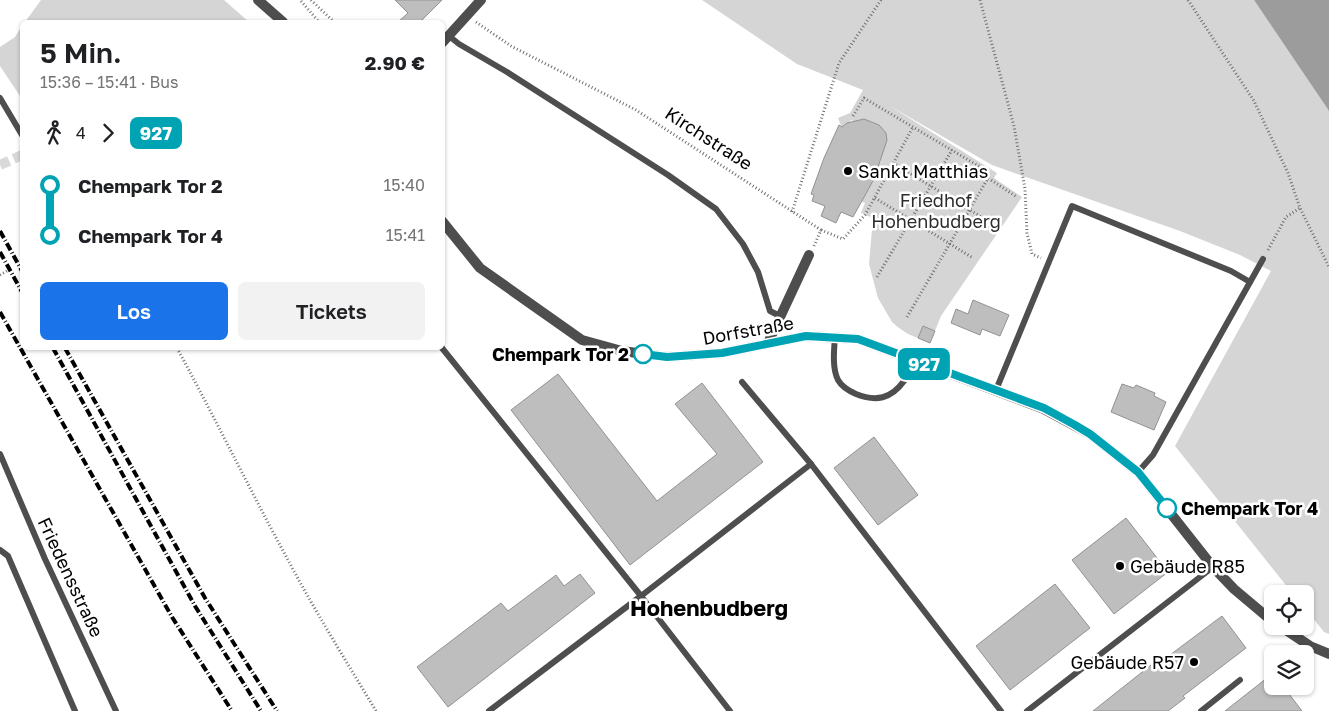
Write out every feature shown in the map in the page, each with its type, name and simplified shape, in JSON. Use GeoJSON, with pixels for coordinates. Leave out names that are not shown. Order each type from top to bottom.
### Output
{"type":"FeatureCollection","features":[{"type":"Feature","properties":{"kind":"street"},"geometry":{"type":"LineString","coordinates":[[258,0],[281,20]]}},
{"type":"Feature","properties":{"kind":"street"},"geometry":{"type":"LineString","coordinates":[[446,40],[481,0]]}},
{"type":"Feature","properties":{"kind":"street","name":"Dorfstraße"},"geometry":{"type":"LineString","coordinates":[[445,225],[480,268],[582,340],[622,351],[667,357],[722,353],[806,336],[858,339],[1044,408],[1090,434],[1138,472],[1213,567],[1234,589],[1264,614]]}},
{"type":"Feature","properties":{"kind":"street"},"geometry":{"type":"LineString","coordinates":[[768,343],[810,255]]}},
{"type":"Feature","properties":{"kind":"street"},"geometry":{"type":"LineString","coordinates":[[1294,635],[1310,646],[1329,654]]}},
{"type":"Feature","properties":{"kind":"lane"},"geometry":{"type":"LineString","coordinates":[[446,40],[459,44],[507,72],[668,175],[716,209],[742,244],[758,272],[770,311],[780,316]]}},
{"type":"Feature","properties":{"kind":"lane"},"geometry":{"type":"LineString","coordinates":[[0,98],[20,132]]}},
{"type":"Feature","properties":{"kind":"lane"},"geometry":{"type":"LineString","coordinates":[[996,390],[1072,206],[1231,271],[1250,282]]}},
{"type":"Feature","properties":{"kind":"lane"},"geometry":{"type":"LineString","coordinates":[[1138,472],[1153,455],[1263,259]]}},
{"type":"Feature","properties":{"kind":"lane"},"geometry":{"type":"LineString","coordinates":[[835,338],[835,362],[838,380],[847,390],[866,397],[874,399],[883,398],[898,387],[905,380],[912,359]]}},
{"type":"Feature","properties":{"kind":"lane"},"geometry":{"type":"LineString","coordinates":[[444,350],[641,596],[730,711]]}},
{"type":"Feature","properties":{"kind":"lane"},"geometry":{"type":"LineString","coordinates":[[742,382],[811,464],[1001,711]]}},
{"type":"Feature","properties":{"kind":"lane","name":"Friedensstraße"},"geometry":{"type":"LineString","coordinates":[[0,454],[45,558],[116,711]]}},
{"type":"Feature","properties":{"kind":"lane"},"geometry":{"type":"LineString","coordinates":[[489,711],[811,464]]}},
{"type":"Feature","properties":{"kind":"lane"},"geometry":{"type":"LineString","coordinates":[[0,550],[8,556],[74,711]]}},
{"type":"Feature","properties":{"kind":"lane"},"geometry":{"type":"LineString","coordinates":[[1027,711],[1213,567]]}},
{"type":"Feature","properties":{"kind":"lane"},"geometry":{"type":"LineString","coordinates":[[1201,711],[1240,680]]}},
{"type":"Feature","properties":{"kind":"path"},"geometry":{"type":"LineString","coordinates":[[311,0],[332,20]]}},
{"type":"Feature","properties":{"kind":"path"},"geometry":{"type":"LineString","coordinates":[[792,212],[839,63],[881,0]]}},
{"type":"Feature","properties":{"kind":"path"},"geometry":{"type":"LineString","coordinates":[[980,0],[1014,126],[1025,189],[1028,233],[1032,254],[1049,262]]}},
{"type":"Feature","properties":{"kind":"path"},"geometry":{"type":"LineString","coordinates":[[1188,0],[1254,101],[1288,173],[1300,208],[1329,267]]}},
{"type":"Feature","properties":{"kind":"path"},"geometry":{"type":"LineString","coordinates":[[301,1],[317,20]]}},
{"type":"Feature","properties":{"kind":"path","name":"Kirchstraße"},"geometry":{"type":"LineString","coordinates":[[468,15],[511,46],[636,110],[821,230],[844,239],[865,215],[875,198]]}},
{"type":"Feature","properties":{"kind":"path"},"geometry":{"type":"LineString","coordinates":[[853,116],[864,98],[987,172],[988,178],[906,317]]}},
{"type":"Feature","properties":{"kind":"path"},"geometry":{"type":"LineString","coordinates":[[913,127],[875,198],[973,258]]}},
{"type":"Feature","properties":{"kind":"path"},"geometry":{"type":"LineString","coordinates":[[877,277],[952,150]]}},
{"type":"Feature","properties":{"kind":"path"},"geometry":{"type":"LineString","coordinates":[[893,163],[996,226]]}},
{"type":"Feature","properties":{"kind":"path"},"geometry":{"type":"LineString","coordinates":[[988,178],[1017,197]]}},
{"type":"Feature","properties":{"kind":"path"},"geometry":{"type":"LineString","coordinates":[[1263,259],[1286,217],[1300,208]]}},
{"type":"Feature","properties":{"kind":"path"},"geometry":{"type":"LineString","coordinates":[[810,255],[821,230]]}},
{"type":"Feature","properties":{"kind":"path"},"geometry":{"type":"LineString","coordinates":[[0,276],[7,271]]}},
{"type":"Feature","properties":{"kind":"path"},"geometry":{"type":"LineString","coordinates":[[178,350],[288,560],[327,630],[376,711]]}},
{"type":"Feature","properties":{"kind":"green space"},"geometry":{"type":"Polygon","coordinates":[[[41,0],[224,0],[247,20],[26,20],[41,0]]]}},
{"type":"Feature","properties":{"kind":"green space","name":"Friedhof Hohenbudberg"},"geometry":{"type":"Polygon","coordinates":[[[702,0],[1254,0],[1329,111],[1329,634],[1324,632],[1314,619],[1314,585],[1286,585],[1175,446],[1271,271],[1240,255],[1180,231],[992,165],[890,106],[997,173],[994,178],[1022,197],[941,316],[930,343],[908,334],[892,322],[878,298],[869,264],[873,218],[861,213],[865,203],[860,201],[866,193],[876,161],[881,161],[878,159],[881,127],[855,124],[852,120],[850,121],[853,124],[842,128],[838,118],[850,113],[863,90],[797,64],[702,0]]]}},
{"type":"Feature","properties":{"kind":"green space"},"geometry":{"type":"Polygon","coordinates":[[[20,29],[20,96],[0,66],[0,47],[15,37],[20,29]]]}},
{"type":"Feature","properties":{"kind":"shaded area"},"geometry":{"type":"Polygon","coordinates":[[[1254,0],[1329,0],[1329,111],[1254,0]]]}},
{"type":"Feature","properties":{"kind":"building"},"geometry":{"type":"Polygon","coordinates":[[[395,0],[442,0],[422,20],[400,20],[408,13],[395,0]]]}},
{"type":"Feature","properties":{"kind":"building","name":"Sankt Matthias"},"geometry":{"type":"Polygon","coordinates":[[[864,119],[879,125],[886,133],[887,140],[874,179],[853,217],[841,212],[836,223],[821,216],[825,206],[812,201],[814,195],[811,194],[839,125],[842,127],[847,123],[864,119]]]}},
{"type":"Feature","properties":{"kind":"building"},"geometry":{"type":"Polygon","coordinates":[[[973,300],[1009,315],[1000,336],[982,329],[980,335],[951,323],[956,309],[968,314],[973,300]]]}},
{"type":"Feature","properties":{"kind":"building"},"geometry":{"type":"Polygon","coordinates":[[[923,326],[935,331],[930,343],[918,338],[923,326]]]}},
{"type":"Feature","properties":{"kind":"building"},"geometry":{"type":"Polygon","coordinates":[[[558,374],[657,501],[717,454],[675,404],[702,383],[763,462],[630,565],[511,410],[558,374]]]}},
{"type":"Feature","properties":{"kind":"building"},"geometry":{"type":"Polygon","coordinates":[[[1122,384],[1134,388],[1136,385],[1155,393],[1154,396],[1166,402],[1154,430],[1111,412],[1122,384]]]}},
{"type":"Feature","properties":{"kind":"building"},"geometry":{"type":"Polygon","coordinates":[[[874,437],[918,495],[878,525],[834,468],[874,437]]]}},
{"type":"Feature","properties":{"kind":"building","name":"Gebäude R85"},"geometry":{"type":"Polygon","coordinates":[[[1126,518],[1168,572],[1114,614],[1072,560],[1126,518]]]}},
{"type":"Feature","properties":{"kind":"building"},"geometry":{"type":"Polygon","coordinates":[[[580,574],[595,593],[448,707],[417,667],[501,603],[508,611],[556,575],[564,586],[580,574]]]}},
{"type":"Feature","properties":{"kind":"building"},"geometry":{"type":"Polygon","coordinates":[[[1055,584],[1090,628],[1010,690],[976,646],[1055,584]]]}},
{"type":"Feature","properties":{"kind":"building","name":"Gebäude R57"},"geometry":{"type":"Polygon","coordinates":[[[1222,616],[1246,648],[1183,696],[1185,698],[1168,711],[1093,711],[1156,661],[1158,664],[1222,616]]]}},
{"type":"Feature","properties":{"kind":"building"},"geometry":{"type":"Polygon","coordinates":[[[1264,680],[1264,695],[1290,695],[1302,711],[1225,711],[1264,680]]]}},
{"type":"Feature","properties":{"kind":"tunnel"},"geometry":{"type":"LineString","coordinates":[[0,165],[20,156]]}},
{"type":"Feature","properties":{"kind":"railway"},"geometry":{"type":"LineString","coordinates":[[0,231],[20,267]]}},
{"type":"Feature","properties":{"kind":"railway"},"geometry":{"type":"LineString","coordinates":[[0,252],[20,288]]}},
{"type":"Feature","properties":{"kind":"railway"},"geometry":{"type":"LineString","coordinates":[[0,312],[20,347]]}},
{"type":"Feature","properties":{"kind":"railway"},"geometry":{"type":"LineString","coordinates":[[21,350],[172,617],[232,711]]}},
{"type":"Feature","properties":{"kind":"railway"},"geometry":{"type":"LineString","coordinates":[[54,350],[195,606],[261,711]]}},
{"type":"Feature","properties":{"kind":"railway"},"geometry":{"type":"LineString","coordinates":[[66,350],[205,598],[277,711]]}},
{"type":"Feature","properties":{"kind":"bus line","name":"927"},"geometry":{"type":"LineString","coordinates":[[643,354],[667,357],[722,353],[806,336],[858,339],[1044,408],[1090,434],[1138,472],[1167,508]]}},
{"type":"Feature","properties":{"kind":"place","name":"Sankt Matthias"},"geometry":{"type":"Point","coordinates":[848,171]}},
{"type":"Feature","properties":{"kind":"place","name":"Chempark Tor 2"},"geometry":{"type":"Point","coordinates":[643,354]}},
{"type":"Feature","properties":{"kind":"place","name":"Chempark Tor 4"},"geometry":{"type":"Point","coordinates":[1167,508]}},
{"type":"Feature","properties":{"kind":"place","name":"Gebäude R85"},"geometry":{"type":"Point","coordinates":[1120,566]}},
{"type":"Feature","properties":{"kind":"place","name":"Gebäude R57"},"geometry":{"type":"Point","coordinates":[1194,662]}},
{"type":"Feature","properties":{"kind":"district","name":"Hohenbudberg"},"geometry":{"type":"Point","coordinates":[709,607]}}]}
